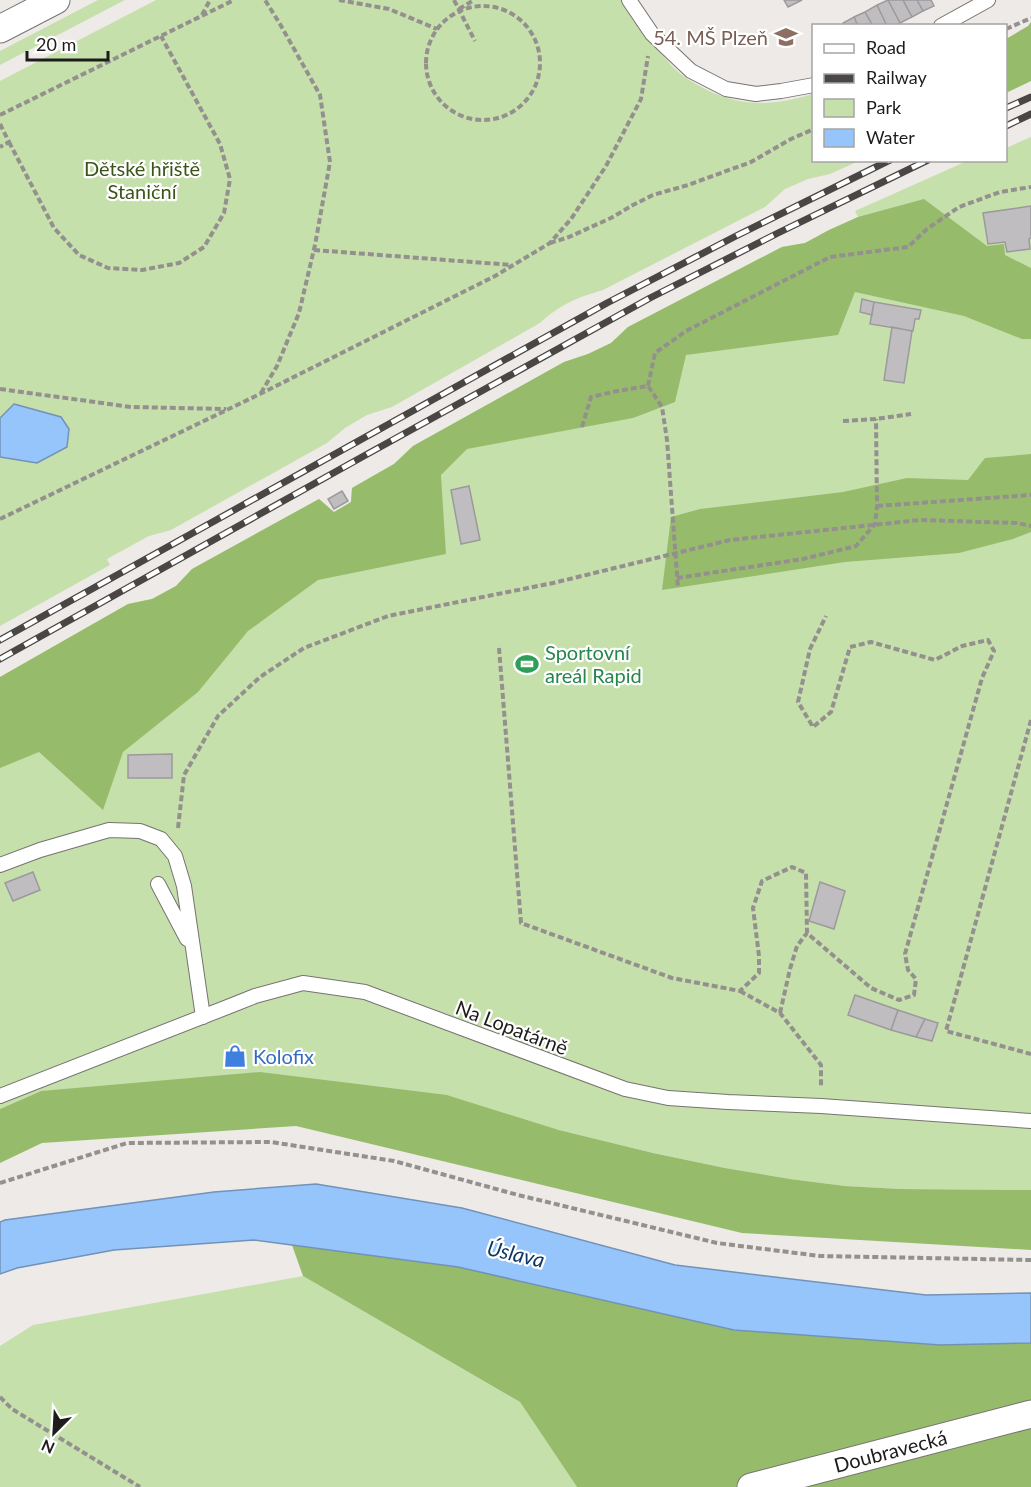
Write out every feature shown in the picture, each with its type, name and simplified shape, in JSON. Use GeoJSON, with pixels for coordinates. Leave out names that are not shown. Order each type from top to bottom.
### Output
{"type":"FeatureCollection","features":[{"type":"Feature","properties":{"kind":"street"},"geometry":{"type":"LineString","coordinates":[[0,29],[56,0]]}},
{"type":"Feature","properties":{"kind":"street","name":"Doubravecká"},"geometry":{"type":"LineString","coordinates":[[751,1487],[1031,1414]]}},
{"type":"Feature","properties":{"kind":"lane"},"geometry":{"type":"LineString","coordinates":[[629,0],[652,34],[691,71],[726,88],[756,94],[812,85]]}},
{"type":"Feature","properties":{"kind":"lane"},"geometry":{"type":"LineString","coordinates":[[945,24],[987,0]]}},
{"type":"Feature","properties":{"kind":"lane"},"geometry":{"type":"LineString","coordinates":[[0,865],[40,850],[109,830],[141,831],[161,839],[175,856],[184,886],[203,1017]]}},
{"type":"Feature","properties":{"kind":"lane"},"geometry":{"type":"LineString","coordinates":[[158,884],[192,949]]}},
{"type":"Feature","properties":{"kind":"lane","name":"Na Lopatárně"},"geometry":{"type":"LineString","coordinates":[[0,1096],[255,996],[309,983],[365,992],[625,1089],[668,1098],[1031,1121]]}},
{"type":"Feature","properties":{"kind":"path"},"geometry":{"type":"LineString","coordinates":[[201,16],[210,0]]}},
{"type":"Feature","properties":{"kind":"path"},"geometry":{"type":"LineString","coordinates":[[0,115],[234,0]]}},
{"type":"Feature","properties":{"kind":"path"},"geometry":{"type":"LineString","coordinates":[[260,394],[277,366],[299,313],[314,250],[330,162],[320,95],[265,0]]}},
{"type":"Feature","properties":{"kind":"path"},"geometry":{"type":"LineString","coordinates":[[339,0],[389,9],[437,29]]}},
{"type":"Feature","properties":{"kind":"path"},"geometry":{"type":"LineString","coordinates":[[372,0],[374,6]]}},
{"type":"Feature","properties":{"kind":"path"},"geometry":{"type":"LineString","coordinates":[[454,0],[475,41]]}},
{"type":"Feature","properties":{"kind":"path"},"geometry":{"type":"LineString","coordinates":[[459,10],[479,6],[498,8],[516,16],[530,29],[539,47],[541,66],[537,85],[527,102],[511,114],[493,121],[473,120],[455,114],[440,101],[430,85],[425,66],[428,46],[437,29],[447,18],[459,10],[474,0]]}},
{"type":"Feature","properties":{"kind":"path"},"geometry":{"type":"LineString","coordinates":[[1007,28],[1031,18]]}},
{"type":"Feature","properties":{"kind":"path"},"geometry":{"type":"LineString","coordinates":[[550,243],[571,219],[606,166],[641,99],[652,34]]}},
{"type":"Feature","properties":{"kind":"path"},"geometry":{"type":"LineString","coordinates":[[0,124],[54,228],[79,255],[108,268],[142,270],[179,263],[204,247],[224,213],[230,179],[220,144],[161,36]]}},
{"type":"Feature","properties":{"kind":"path"},"geometry":{"type":"LineString","coordinates":[[0,519],[260,394],[495,276],[550,243],[601,223],[654,195],[751,162],[812,129]]}},
{"type":"Feature","properties":{"kind":"path"},"geometry":{"type":"LineString","coordinates":[[0,147],[9,141]]}},
{"type":"Feature","properties":{"kind":"path"},"geometry":{"type":"LineString","coordinates":[[678,588],[666,429],[662,407],[648,386],[655,353],[686,331],[830,257],[908,247],[927,229],[959,207],[1000,192],[1031,187]]}},
{"type":"Feature","properties":{"kind":"path"},"geometry":{"type":"LineString","coordinates":[[314,250],[512,266]]}},
{"type":"Feature","properties":{"kind":"path"},"geometry":{"type":"LineString","coordinates":[[582,427],[591,397],[648,386]]}},
{"type":"Feature","properties":{"kind":"path"},"geometry":{"type":"LineString","coordinates":[[0,389],[131,407],[229,409]]}},
{"type":"Feature","properties":{"kind":"path"},"geometry":{"type":"LineString","coordinates":[[843,421],[911,414]]}},
{"type":"Feature","properties":{"kind":"path"},"geometry":{"type":"LineString","coordinates":[[677,578],[803,559],[856,546],[875,524],[877,506],[876,419]]}},
{"type":"Feature","properties":{"kind":"path"},"geometry":{"type":"LineString","coordinates":[[877,506],[1031,495]]}},
{"type":"Feature","properties":{"kind":"path"},"geometry":{"type":"LineString","coordinates":[[175,856],[184,775],[218,716],[260,677],[304,648],[388,616],[553,583],[730,540],[920,520],[1017,523],[1031,526]]}},
{"type":"Feature","properties":{"kind":"path"},"geometry":{"type":"LineString","coordinates":[[807,933],[871,988],[899,1000],[914,995],[916,979],[908,970],[905,954],[982,678],[994,651],[988,640],[962,646],[936,660],[871,642],[850,647],[831,712],[813,728],[798,702],[810,650],[826,616]]}},
{"type":"Feature","properties":{"kind":"path"},"geometry":{"type":"LineString","coordinates":[[499,648],[521,924],[672,978],[740,991],[780,1013],[821,1065],[821,1106]]}},
{"type":"Feature","properties":{"kind":"path"},"geometry":{"type":"LineString","coordinates":[[1031,720],[946,1031],[1031,1054]]}},
{"type":"Feature","properties":{"kind":"path"},"geometry":{"type":"LineString","coordinates":[[740,991],[759,973],[753,908],[762,881],[792,867],[806,873],[807,933],[797,946],[780,1013]]}},
{"type":"Feature","properties":{"kind":"path"},"geometry":{"type":"LineString","coordinates":[[0,1183],[126,1143],[272,1142],[394,1161],[518,1195],[717,1243],[820,1256],[1031,1260]]}},
{"type":"Feature","properties":{"kind":"path"},"geometry":{"type":"LineString","coordinates":[[0,1396],[12,1409],[140,1487]]}},
{"type":"Feature","properties":{"kind":"green space"},"geometry":{"type":"Polygon","coordinates":[[[98,0],[125,0],[0,65],[0,51],[98,0]]]}},
{"type":"Feature","properties":{"kind":"green space","name":"Dětské hřiště Staniční"},"geometry":{"type":"Polygon","coordinates":[[[156,0],[625,0],[664,57],[675,69],[688,80],[709,91],[736,100],[761,103],[786,101],[812,94],[812,162],[857,162],[830,174],[808,179],[785,189],[765,207],[603,290],[569,302],[540,323],[392,407],[367,415],[345,428],[327,443],[171,530],[149,536],[107,559],[110,565],[0,626],[0,457],[37,463],[14,404],[0,418],[0,81],[156,0]]]}},
{"type":"Feature","properties":{"kind":"green space"},"geometry":{"type":"Polygon","coordinates":[[[1031,22],[1031,81],[1007,93],[1007,38],[1031,22]]]}},
{"type":"Feature","properties":{"kind":"green space","name":"Sportovní areál Rapid"},"geometry":{"type":"Polygon","coordinates":[[[1031,137],[1031,1190],[900,1189],[845,1186],[790,1179],[653,1153],[559,1130],[447,1095],[41,1091],[0,1109],[0,677],[128,604],[152,599],[176,586],[192,569],[319,499],[334,512],[351,502],[352,488],[394,464],[413,446],[564,362],[611,343],[628,327],[782,247],[805,243],[858,217],[855,211],[965,162],[1007,162],[1007,148],[1031,137]]]}},
{"type":"Feature","properties":{"kind":"green space"},"geometry":{"type":"Polygon","coordinates":[[[924,199],[987,246],[1004,244],[1005,255],[1031,268],[1031,339],[1022,339],[964,316],[855,292],[838,335],[686,355],[675,402],[633,418],[467,449],[441,475],[446,554],[318,580],[248,631],[198,692],[123,752],[103,810],[39,752],[0,768],[0,677],[128,604],[152,599],[176,586],[192,569],[319,499],[334,512],[351,502],[352,488],[394,464],[413,446],[564,362],[611,343],[628,327],[782,247],[805,243],[858,217],[924,199]]]}},
{"type":"Feature","properties":{"kind":"green space"},"geometry":{"type":"Polygon","coordinates":[[[1031,454],[1031,532],[1013,539],[959,553],[845,562],[662,590],[671,517],[700,509],[843,492],[907,478],[968,480],[985,458],[1031,454]]]}},
{"type":"Feature","properties":{"kind":"green space"},"geometry":{"type":"Polygon","coordinates":[[[260,1072],[447,1095],[559,1130],[653,1153],[790,1179],[845,1186],[900,1189],[1031,1190],[1031,1250],[742,1233],[296,1126],[42,1143],[0,1163],[0,1109],[41,1091],[260,1072]]]}},
{"type":"Feature","properties":{"kind":"green space"},"geometry":{"type":"Polygon","coordinates":[[[292,1245],[458,1267],[734,1330],[940,1345],[1031,1343],[1031,1487],[577,1487],[520,1402],[303,1276],[292,1245]]]}},
{"type":"Feature","properties":{"kind":"green space"},"geometry":{"type":"Polygon","coordinates":[[[303,1276],[520,1402],[577,1487],[0,1487],[0,1346],[33,1325],[303,1276]]]}},
{"type":"Feature","properties":{"kind":"water"},"geometry":{"type":"Polygon","coordinates":[[[14,404],[61,417],[69,429],[67,447],[37,463],[0,457],[0,418],[14,404]]]}},
{"type":"Feature","properties":{"kind":"water","name":"Úslava"},"geometry":{"type":"Polygon","coordinates":[[[316,1184],[462,1208],[675,1265],[926,1295],[1031,1293],[1031,1343],[940,1345],[734,1330],[458,1267],[254,1240],[114,1250],[17,1268],[0,1274],[0,1222],[5,1220],[214,1192],[316,1184]]]}},
{"type":"Feature","properties":{"kind":"building"},"geometry":{"type":"Polygon","coordinates":[[[784,0],[802,0],[788,7],[784,0]]]}},
{"type":"Feature","properties":{"kind":"building"},"geometry":{"type":"Polygon","coordinates":[[[888,0],[900,23],[886,24],[877,5],[888,0]]]}},
{"type":"Feature","properties":{"kind":"building"},"geometry":{"type":"Polygon","coordinates":[[[888,0],[903,0],[912,17],[900,23],[888,0]]]}},
{"type":"Feature","properties":{"kind":"building"},"geometry":{"type":"Polygon","coordinates":[[[903,0],[917,0],[923,11],[912,17],[903,0]]]}},
{"type":"Feature","properties":{"kind":"building"},"geometry":{"type":"Polygon","coordinates":[[[917,0],[931,0],[934,6],[923,11],[917,0]]]}},
{"type":"Feature","properties":{"kind":"building"},"geometry":{"type":"Polygon","coordinates":[[[877,5],[886,24],[872,24],[865,12],[877,5]]]}},
{"type":"Feature","properties":{"kind":"building"},"geometry":{"type":"Polygon","coordinates":[[[865,12],[872,24],[857,24],[854,17],[865,12]]]}},
{"type":"Feature","properties":{"kind":"building"},"geometry":{"type":"Polygon","coordinates":[[[854,17],[857,24],[843,24],[854,17]]]}},
{"type":"Feature","properties":{"kind":"building"},"geometry":{"type":"Polygon","coordinates":[[[1031,206],[1030,249],[1007,252],[1005,242],[988,244],[983,213],[1031,206]]]}},
{"type":"Feature","properties":{"kind":"building"},"geometry":{"type":"Polygon","coordinates":[[[862,299],[874,302],[872,315],[860,312],[862,299]]]}},
{"type":"Feature","properties":{"kind":"building"},"geometry":{"type":"Polygon","coordinates":[[[874,302],[921,310],[919,319],[915,319],[913,331],[870,324],[874,302]]]}},
{"type":"Feature","properties":{"kind":"building"},"geometry":{"type":"Polygon","coordinates":[[[892,327],[912,331],[904,383],[884,380],[892,327]]]}},
{"type":"Feature","properties":{"kind":"building"},"geometry":{"type":"Polygon","coordinates":[[[469,486],[480,540],[461,544],[451,490],[469,486]]]}},
{"type":"Feature","properties":{"kind":"building"},"geometry":{"type":"Polygon","coordinates":[[[342,491],[348,501],[334,509],[328,499],[342,491]]]}},
{"type":"Feature","properties":{"kind":"building"},"geometry":{"type":"Polygon","coordinates":[[[172,754],[172,778],[128,778],[128,755],[172,754]]]}},
{"type":"Feature","properties":{"kind":"building"},"geometry":{"type":"Polygon","coordinates":[[[33,872],[40,890],[13,901],[5,883],[33,872]]]}},
{"type":"Feature","properties":{"kind":"building"},"geometry":{"type":"Polygon","coordinates":[[[820,882],[845,891],[834,929],[809,921],[820,882]]]}},
{"type":"Feature","properties":{"kind":"building"},"geometry":{"type":"Polygon","coordinates":[[[855,995],[898,1010],[891,1030],[848,1015],[855,995]]]}},
{"type":"Feature","properties":{"kind":"building"},"geometry":{"type":"Polygon","coordinates":[[[898,1010],[925,1019],[916,1037],[891,1030],[898,1010]]]}},
{"type":"Feature","properties":{"kind":"building"},"geometry":{"type":"Polygon","coordinates":[[[925,1019],[938,1023],[932,1041],[916,1037],[925,1019]]]}},
{"type":"Feature","properties":{"kind":"railway"},"geometry":{"type":"LineString","coordinates":[[1007,108],[1031,97]]}},
{"type":"Feature","properties":{"kind":"railway"},"geometry":{"type":"LineString","coordinates":[[1007,126],[1031,114]]}},
{"type":"Feature","properties":{"kind":"railway"},"geometry":{"type":"LineString","coordinates":[[0,640],[607,303],[886,162]]}},
{"type":"Feature","properties":{"kind":"railway"},"geometry":{"type":"LineString","coordinates":[[0,659],[650,298],[924,162]]}},
{"type":"Feature","properties":{"kind":"place","name":"54. MŠ Plzeň"},"geometry":{"type":"Point","coordinates":[786,37]}},
{"type":"Feature","properties":{"kind":"place","name":"Sportovní areál Rapid"},"geometry":{"type":"Point","coordinates":[527,664]}},
{"type":"Feature","properties":{"kind":"place","name":"Kolofix"},"geometry":{"type":"Point","coordinates":[235,1056]}}]}
